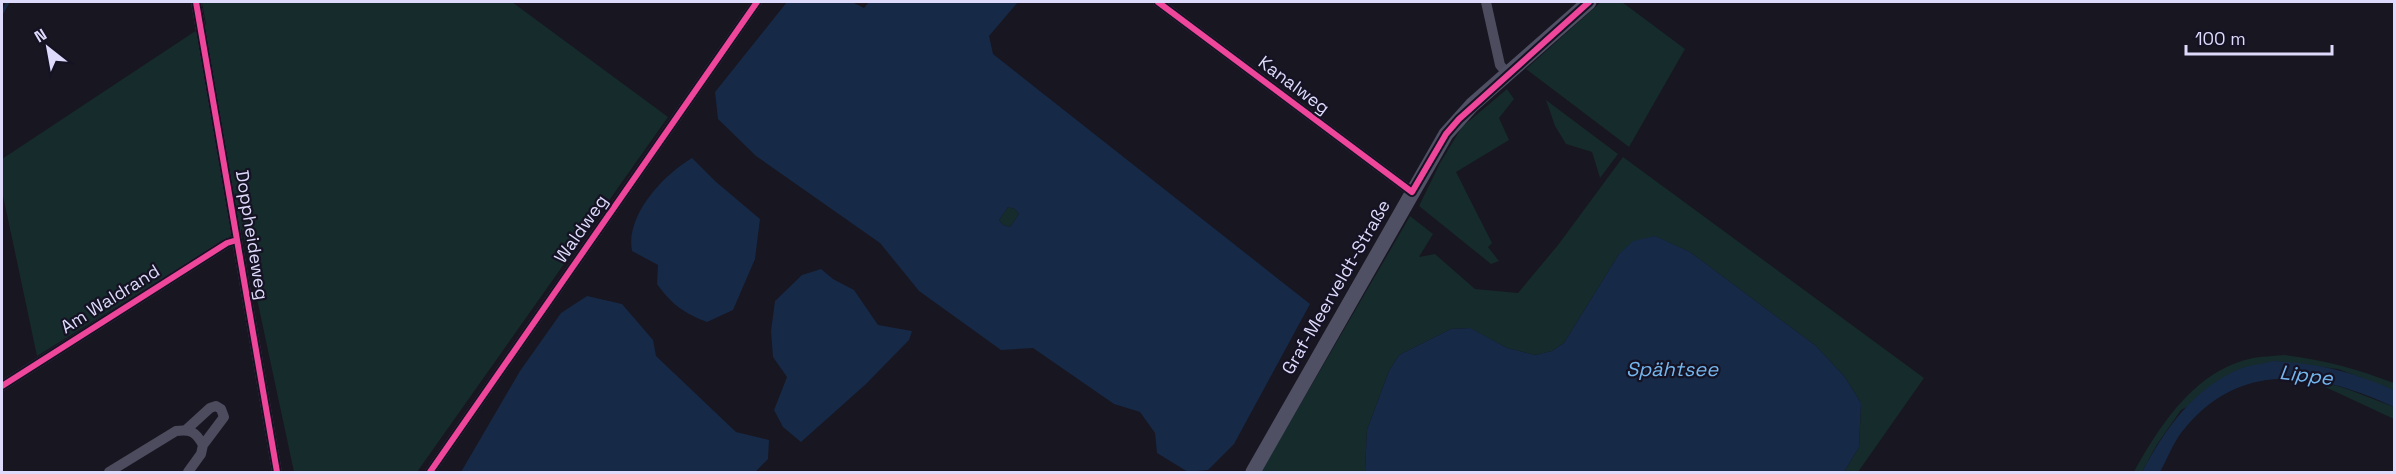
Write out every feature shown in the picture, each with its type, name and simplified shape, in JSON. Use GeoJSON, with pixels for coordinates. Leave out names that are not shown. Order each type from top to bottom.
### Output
{"type":"FeatureCollection","features":[{"type":"Feature","properties":{"kind":"main road","name":"Graf-Meerveldt-Straße"},"geometry":{"type":"LineString","coordinates":[[1253,472],[1412,192],[1455,123],[1507,73],[1589,2]]}},
{"type":"Feature","properties":{"kind":"street","name":"Doppheideweg"},"geometry":{"type":"LineString","coordinates":[[196,2],[277,472]]}},
{"type":"Feature","properties":{"kind":"street","name":"Waldweg"},"geometry":{"type":"LineString","coordinates":[[430,472],[757,2]]}},
{"type":"Feature","properties":{"kind":"street","name":"Kanalweg"},"geometry":{"type":"LineString","coordinates":[[1158,2],[1412,192]]}},
{"type":"Feature","properties":{"kind":"street"},"geometry":{"type":"LineString","coordinates":[[1486,2],[1500,65],[1507,73]]}},
{"type":"Feature","properties":{"kind":"street","name":"Am Waldrand"},"geometry":{"type":"LineString","coordinates":[[2,386],[226,243],[237,240]]}},
{"type":"Feature","properties":{"kind":"street"},"geometry":{"type":"LineString","coordinates":[[110,472],[176,431],[187,429],[210,408],[216,406],[221,409],[224,417],[203,445],[201,454],[188,472]]}},
{"type":"Feature","properties":{"kind":"street"},"geometry":{"type":"LineString","coordinates":[[187,429],[198,435],[203,445]]}},
{"type":"Feature","properties":{"kind":"green space"},"geometry":{"type":"Polygon","coordinates":[[[202,2],[512,2],[668,117],[417,472],[294,472],[242,229],[37,356],[2,191],[2,159],[206,24],[202,2]]]}},
{"type":"Feature","properties":{"kind":"green space"},"geometry":{"type":"Polygon","coordinates":[[[1601,2],[1622,2],[1685,49],[1629,147],[1526,69],[1601,2]]]}},
{"type":"Feature","properties":{"kind":"green space"},"geometry":{"type":"Polygon","coordinates":[[[1507,89],[1514,99],[1499,118],[1509,140],[1456,172],[1492,243],[1488,247],[1499,261],[1491,264],[1419,206],[1440,163],[1462,127],[1507,89]]]}},
{"type":"Feature","properties":{"kind":"green space"},"geometry":{"type":"Polygon","coordinates":[[[1546,100],[1618,154],[1600,178],[1592,152],[1566,144],[1555,126],[1546,100]]]}},
{"type":"Feature","properties":{"kind":"green space"},"geometry":{"type":"Polygon","coordinates":[[[1623,157],[1924,378],[1858,472],[1844,472],[1859,447],[1861,403],[1844,376],[1816,346],[1690,252],[1654,236],[1619,254],[1564,343],[1552,351],[1535,355],[1507,348],[1469,328],[1451,329],[1399,355],[1389,371],[1367,430],[1365,472],[1261,472],[1410,216],[1433,234],[1419,257],[1435,254],[1475,289],[1518,293],[1558,245],[1623,157]]]}},
{"type":"Feature","properties":{"kind":"green space"},"geometry":{"type":"Polygon","coordinates":[[[1008,207],[1015,209],[1019,214],[1010,227],[1003,225],[999,220],[1008,207]]]}},
{"type":"Feature","properties":{"kind":"green space"},"geometry":{"type":"Polygon","coordinates":[[[2285,355],[2327,362],[2367,373],[2394,383],[2394,390],[2338,369],[2273,361],[2181,410],[2156,446],[2142,472],[2134,472],[2168,418],[2197,387],[2232,364],[2253,358],[2285,355]]]}},
{"type":"Feature","properties":{"kind":"green space"},"geometry":{"type":"Polygon","coordinates":[[[2318,380],[2394,407],[2394,419],[2323,386],[2318,380]]]}},
{"type":"Feature","properties":{"kind":"water"},"geometry":{"type":"Polygon","coordinates":[[[787,2],[852,2],[864,8],[869,2],[1018,2],[989,36],[993,54],[1310,304],[1234,444],[1208,470],[1188,472],[1157,453],[1155,433],[1140,412],[1114,404],[1033,348],[1001,350],[919,291],[880,243],[756,156],[718,119],[715,92],[787,2]],[[1008,207],[999,220],[1003,225],[1010,227],[1019,214],[1015,209],[1008,207]]]}},
{"type":"Feature","properties":{"kind":"water"},"geometry":{"type":"Polygon","coordinates":[[[692,158],[760,219],[755,259],[733,310],[707,322],[685,312],[673,303],[657,284],[658,265],[632,251],[631,238],[634,224],[648,198],[669,175],[692,158]]]}},
{"type":"Feature","properties":{"kind":"water","name":"Spähtsee"},"geometry":{"type":"Polygon","coordinates":[[[1655,236],[1690,252],[1816,346],[1844,376],[1861,403],[1859,447],[1844,472],[1365,472],[1367,430],[1389,371],[1399,355],[1451,329],[1470,328],[1507,348],[1535,355],[1552,351],[1564,343],[1619,254],[1633,241],[1655,236]]]}},
{"type":"Feature","properties":{"kind":"water"},"geometry":{"type":"Polygon","coordinates":[[[821,269],[833,279],[854,290],[878,325],[912,331],[909,340],[866,384],[801,442],[783,427],[774,410],[787,377],[773,357],[771,331],[775,301],[802,275],[821,269]]]}},
{"type":"Feature","properties":{"kind":"water"},"geometry":{"type":"Polygon","coordinates":[[[587,296],[622,304],[653,340],[656,356],[736,432],[769,440],[768,459],[755,472],[461,472],[520,371],[561,313],[587,296]]]}},
{"type":"Feature","properties":{"kind":"water","name":"Lippe"},"geometry":{"type":"Polygon","coordinates":[[[2273,361],[2321,366],[2350,373],[2379,384],[2394,390],[2394,407],[2339,386],[2311,380],[2284,378],[2257,382],[2232,390],[2208,406],[2181,433],[2160,472],[2142,472],[2171,425],[2209,386],[2242,368],[2273,361]]]}},
{"type":"Feature","properties":{"kind":"waterway"},"geometry":{"type":"LineString","coordinates":[[2,13],[8,2]]}},
{"type":"Feature","properties":{"kind":"cycle path"},"geometry":{"type":"LineString","coordinates":[[196,2],[277,472]]}},
{"type":"Feature","properties":{"kind":"cycle path"},"geometry":{"type":"LineString","coordinates":[[430,472],[757,2]]}},
{"type":"Feature","properties":{"kind":"cycle path"},"geometry":{"type":"LineString","coordinates":[[1158,2],[1412,192],[1446,134],[1459,119],[1589,2]]}},
{"type":"Feature","properties":{"kind":"cycle path"},"geometry":{"type":"LineString","coordinates":[[2,386],[227,243],[237,240]]}}]}
